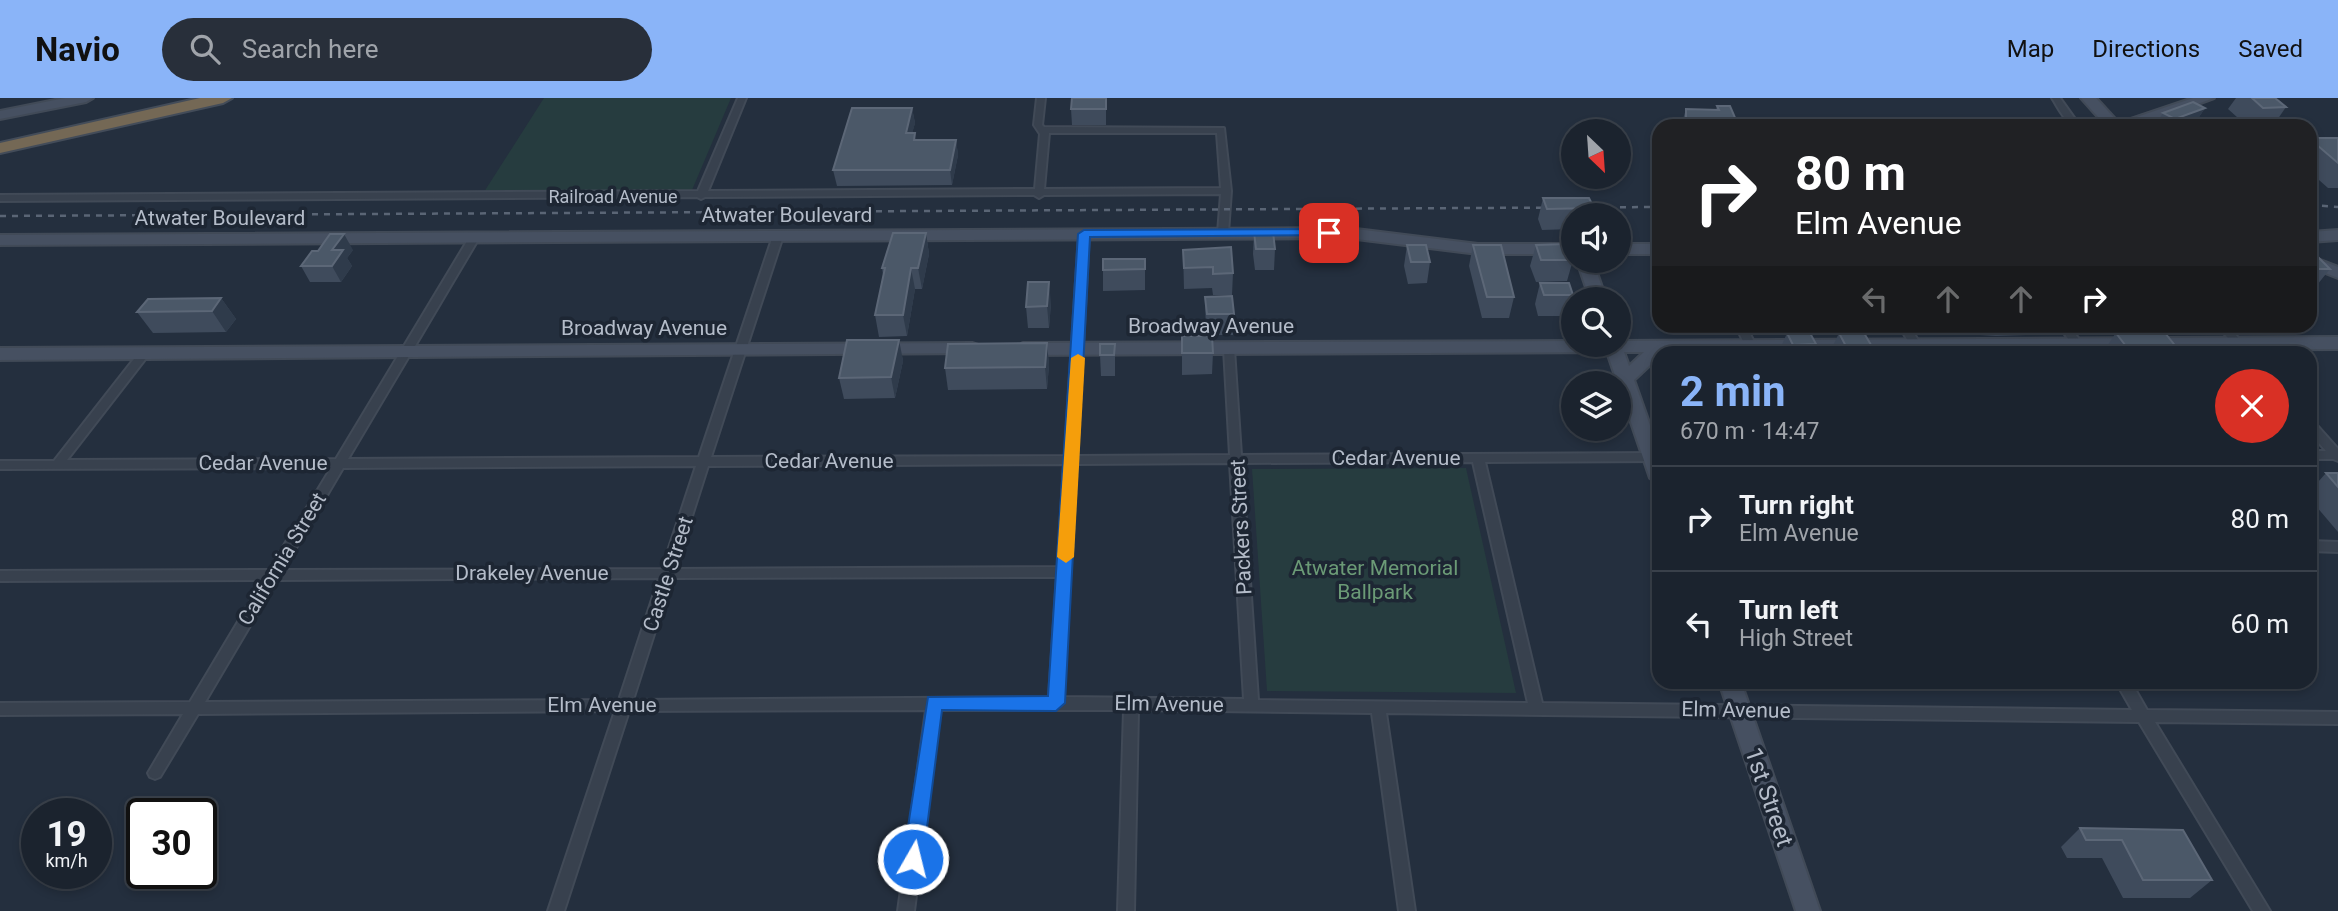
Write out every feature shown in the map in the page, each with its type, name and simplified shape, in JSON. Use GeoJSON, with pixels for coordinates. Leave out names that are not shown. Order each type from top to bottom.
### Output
{"type":"FeatureCollection","features":[{"type":"Feature","properties":{"kind":"highway"},"geometry":{"type":"LineString","coordinates":[[0,133],[160,98]]}},
{"type":"Feature","properties":{"kind":"highway"},"geometry":{"type":"LineString","coordinates":[[0,148],[223,98]]}},
{"type":"Feature","properties":{"kind":"street"},"geometry":{"type":"LineString","coordinates":[[0,115],[86,98]]}},
{"type":"Feature","properties":{"kind":"street"},"geometry":{"type":"LineString","coordinates":[[701,196],[742,98]]}},
{"type":"Feature","properties":{"kind":"street"},"geometry":{"type":"LineString","coordinates":[[1039,195],[1045,134],[1038,125],[1041,98]]}},
{"type":"Feature","properties":{"kind":"street"},"geometry":{"type":"LineString","coordinates":[[2056,98],[2071,119]]}},
{"type":"Feature","properties":{"kind":"street"},"geometry":{"type":"LineString","coordinates":[[2088,98],[2108,119]]}},
{"type":"Feature","properties":{"kind":"street"},"geometry":{"type":"LineString","coordinates":[[2144,119],[2207,98]]}},
{"type":"Feature","properties":{"kind":"street"},"geometry":{"type":"LineString","coordinates":[[1041,130],[1221,130],[1226,191],[1223,233]]}},
{"type":"Feature","properties":{"kind":"street","name":"Railroad Avenue"},"geometry":{"type":"LineString","coordinates":[[0,198],[1039,195],[1226,191]]}},
{"type":"Feature","properties":{"kind":"street"},"geometry":{"type":"LineString","coordinates":[[2317,226],[2338,225]]}},
{"type":"Feature","properties":{"kind":"street","name":"Atwater Boulevard"},"geometry":{"type":"LineString","coordinates":[[0,240],[1348,233],[1478,249],[1561,249]]}},
{"type":"Feature","properties":{"kind":"street"},"geometry":{"type":"LineString","coordinates":[[1056,703],[1084,234]]}},
{"type":"Feature","properties":{"kind":"street"},"geometry":{"type":"LineString","coordinates":[[2317,236],[2338,235]]}},
{"type":"Feature","properties":{"kind":"street","name":"Castle Street"},"geometry":{"type":"LineString","coordinates":[[556,911],[778,236]]}},
{"type":"Feature","properties":{"kind":"street","name":"California Street"},"geometry":{"type":"LineString","coordinates":[[155,773],[474,238]]}},
{"type":"Feature","properties":{"kind":"street"},"geometry":{"type":"LineString","coordinates":[[1631,249],[1652,249]]}},
{"type":"Feature","properties":{"kind":"street"},"geometry":{"type":"LineString","coordinates":[[2317,264],[2338,273]]}},
{"type":"Feature","properties":{"kind":"street"},"geometry":{"type":"LineString","coordinates":[[2317,271],[2338,279]]}},
{"type":"Feature","properties":{"kind":"street"},"geometry":{"type":"LineString","coordinates":[[2317,278],[2338,286]]}},
{"type":"Feature","properties":{"kind":"street","name":"Broadway Avenue"},"geometry":{"type":"LineString","coordinates":[[2290,346],[2338,343]]}},
{"type":"Feature","properties":{"kind":"street","name":"Broadway Avenue"},"geometry":{"type":"LineString","coordinates":[[0,354],[1561,346]]}},
{"type":"Feature","properties":{"kind":"street","name":"Broadway Avenue"},"geometry":{"type":"LineString","coordinates":[[1631,346],[1660,346]]}},
{"type":"Feature","properties":{"kind":"street","name":"Packers Street"},"geometry":{"type":"LineString","coordinates":[[1229,349],[1251,705]]}},
{"type":"Feature","properties":{"kind":"street"},"geometry":{"type":"LineString","coordinates":[[58,464],[145,353]]}},
{"type":"Feature","properties":{"kind":"street"},"geometry":{"type":"LineString","coordinates":[[1631,373],[1652,354]]}},
{"type":"Feature","properties":{"kind":"street"},"geometry":{"type":"LineString","coordinates":[[1631,395],[1652,449]]}},
{"type":"Feature","properties":{"kind":"street"},"geometry":{"type":"LineString","coordinates":[[2317,433],[2337,455]]}},
{"type":"Feature","properties":{"kind":"street"},"geometry":{"type":"LineString","coordinates":[[2317,455],[2337,455]]}},
{"type":"Feature","properties":{"kind":"street","name":"Cedar Avenue"},"geometry":{"type":"LineString","coordinates":[[0,465],[1652,457]]}},
{"type":"Feature","properties":{"kind":"street"},"geometry":{"type":"LineString","coordinates":[[1478,458],[1536,708]]}},
{"type":"Feature","properties":{"kind":"street"},"geometry":{"type":"LineString","coordinates":[[2317,546],[2338,547]]}},
{"type":"Feature","properties":{"kind":"street","name":"Drakeley Avenue"},"geometry":{"type":"LineString","coordinates":[[0,576],[1065,572]]}},
{"type":"Feature","properties":{"kind":"street","name":"1st Street"},"geometry":{"type":"LineString","coordinates":[[1732,689],[1808,911]]}},
{"type":"Feature","properties":{"kind":"street"},"geometry":{"type":"LineString","coordinates":[[2127,689],[2262,911]]}},
{"type":"Feature","properties":{"kind":"street"},"geometry":{"type":"LineString","coordinates":[[906,911],[934,703]]}},
{"type":"Feature","properties":{"kind":"street","name":"Elm Avenue"},"geometry":{"type":"LineString","coordinates":[[0,709],[1056,703],[2338,718]]}},
{"type":"Feature","properties":{"kind":"street"},"geometry":{"type":"LineString","coordinates":[[1126,911],[1131,704]]}},
{"type":"Feature","properties":{"kind":"street"},"geometry":{"type":"LineString","coordinates":[[1378,706],[1407,911]]}},
{"type":"Feature","properties":{"kind":"green space"},"geometry":{"type":"Polygon","coordinates":[[[544,98],[731,98],[692,190],[484,192],[544,98]]]}},
{"type":"Feature","properties":{"kind":"green space","name":"Atwater Memorial Ballpark"},"geometry":{"type":"Polygon","coordinates":[[[1466,468],[1516,693],[1267,691],[1252,469],[1466,468]]]}},
{"type":"Feature","properties":{"kind":"building"},"geometry":{"type":"Polygon","coordinates":[[[1072,98],[1106,98],[1106,109],[1071,109],[1072,98]]]}},
{"type":"Feature","properties":{"kind":"building"},"geometry":{"type":"Polygon","coordinates":[[[2252,98],[2275,98],[2286,107],[2263,108],[2252,98]]]}},
{"type":"Feature","properties":{"kind":"building"},"geometry":{"type":"Polygon","coordinates":[[[2193,102],[2205,108],[2175,119],[2163,113],[2193,102]]]}},
{"type":"Feature","properties":{"kind":"building"},"geometry":{"type":"Polygon","coordinates":[[[1717,106],[1730,106],[1736,119],[1686,118],[1686,109],[1719,110],[1717,106]]]}},
{"type":"Feature","properties":{"kind":"building"},"geometry":{"type":"Polygon","coordinates":[[[852,108],[912,108],[906,133],[915,133],[914,140],[956,140],[950,170],[833,170],[852,108]]]}},
{"type":"Feature","properties":{"kind":"building"},"geometry":{"type":"Polygon","coordinates":[[[2317,138],[2338,138],[2338,163],[2317,145],[2317,138]]]}},
{"type":"Feature","properties":{"kind":"building"},"geometry":{"type":"Polygon","coordinates":[[[1543,198],[1589,198],[1592,203],[1561,203],[1561,209],[1547,209],[1543,198]]]}},
{"type":"Feature","properties":{"kind":"building"},"geometry":{"type":"Polygon","coordinates":[[[1254,232],[1273,232],[1275,249],[1256,249],[1254,232]]]}},
{"type":"Feature","properties":{"kind":"building"},"geometry":{"type":"Polygon","coordinates":[[[893,233],[926,233],[918,268],[911,268],[903,315],[875,315],[885,268],[882,268],[893,233]]]}},
{"type":"Feature","properties":{"kind":"building"},"geometry":{"type":"Polygon","coordinates":[[[330,234],[344,234],[332,250],[343,250],[332,266],[301,266],[312,251],[318,251],[330,234]]]}},
{"type":"Feature","properties":{"kind":"building"},"geometry":{"type":"Polygon","coordinates":[[[1561,244],[1561,260],[1541,260],[1536,245],[1561,244]]]}},
{"type":"Feature","properties":{"kind":"building"},"geometry":{"type":"Polygon","coordinates":[[[1407,245],[1426,245],[1430,262],[1411,262],[1407,245]]]}},
{"type":"Feature","properties":{"kind":"building"},"geometry":{"type":"Polygon","coordinates":[[[1473,245],[1501,245],[1514,297],[1487,297],[1473,245]]]}},
{"type":"Feature","properties":{"kind":"building"},"geometry":{"type":"Polygon","coordinates":[[[1231,247],[1233,273],[1213,274],[1213,267],[1184,268],[1183,250],[1231,247]]]}},
{"type":"Feature","properties":{"kind":"building"},"geometry":{"type":"Polygon","coordinates":[[[2317,256],[2330,269],[2317,269],[2317,256]]]}},
{"type":"Feature","properties":{"kind":"building"},"geometry":{"type":"Polygon","coordinates":[[[1103,259],[1145,259],[1145,269],[1103,270],[1103,259]]]}},
{"type":"Feature","properties":{"kind":"building"},"geometry":{"type":"Polygon","coordinates":[[[1028,282],[1049,282],[1047,306],[1026,307],[1028,282]]]}},
{"type":"Feature","properties":{"kind":"building"},"geometry":{"type":"Polygon","coordinates":[[[1540,283],[1569,283],[1570,287],[1561,287],[1561,295],[1544,295],[1540,283]]]}},
{"type":"Feature","properties":{"kind":"building"},"geometry":{"type":"Polygon","coordinates":[[[1232,296],[1234,314],[1207,314],[1205,297],[1232,296]]]}},
{"type":"Feature","properties":{"kind":"building"},"geometry":{"type":"Polygon","coordinates":[[[221,298],[212,311],[137,312],[148,299],[221,298]]]}},
{"type":"Feature","properties":{"kind":"building"},"geometry":{"type":"Polygon","coordinates":[[[1787,333],[1810,333],[1816,344],[1793,345],[1787,333]]]}},
{"type":"Feature","properties":{"kind":"building"},"geometry":{"type":"Polygon","coordinates":[[[1839,333],[1864,333],[1872,346],[1846,346],[1839,333]]]}},
{"type":"Feature","properties":{"kind":"building"},"geometry":{"type":"Polygon","coordinates":[[[2116,333],[2165,333],[2175,346],[2126,346],[2116,333]]]}},
{"type":"Feature","properties":{"kind":"building"},"geometry":{"type":"Polygon","coordinates":[[[1182,336],[1212,336],[1213,353],[1182,353],[1182,336]]]}},
{"type":"Feature","properties":{"kind":"building"},"geometry":{"type":"Polygon","coordinates":[[[847,340],[899,340],[891,377],[839,378],[847,340]]]}},
{"type":"Feature","properties":{"kind":"building"},"geometry":{"type":"Polygon","coordinates":[[[1047,343],[1045,367],[945,368],[948,344],[1047,343]]]}},
{"type":"Feature","properties":{"kind":"building"},"geometry":{"type":"Polygon","coordinates":[[[1100,344],[1115,344],[1114,355],[1100,355],[1100,344]]]}},
{"type":"Feature","properties":{"kind":"building"},"geometry":{"type":"Polygon","coordinates":[[[2326,473],[2338,473],[2338,487],[2326,473]]]}},
{"type":"Feature","properties":{"kind":"building"},"geometry":{"type":"Polygon","coordinates":[[[2080,828],[2183,830],[2212,880],[2143,880],[2122,840],[2086,840],[2080,828]]]}},
{"type":"Feature","properties":{"kind":"railway"},"geometry":{"type":"LineString","coordinates":[[2317,206],[2338,207]]}},
{"type":"Feature","properties":{"kind":"railway"},"geometry":{"type":"LineString","coordinates":[[0,216],[1652,207]]}},
{"type":"Feature","properties":{"kind":"slow traffic"},"geometry":{"type":"LineString","coordinates":[[1066,557],[1078,358]]}},
{"type":"Feature","properties":{"kind":"route"},"geometry":{"type":"LineString","coordinates":[[913,859],[934,703],[1056,703],[1084,234],[1329,233]]}}]}
